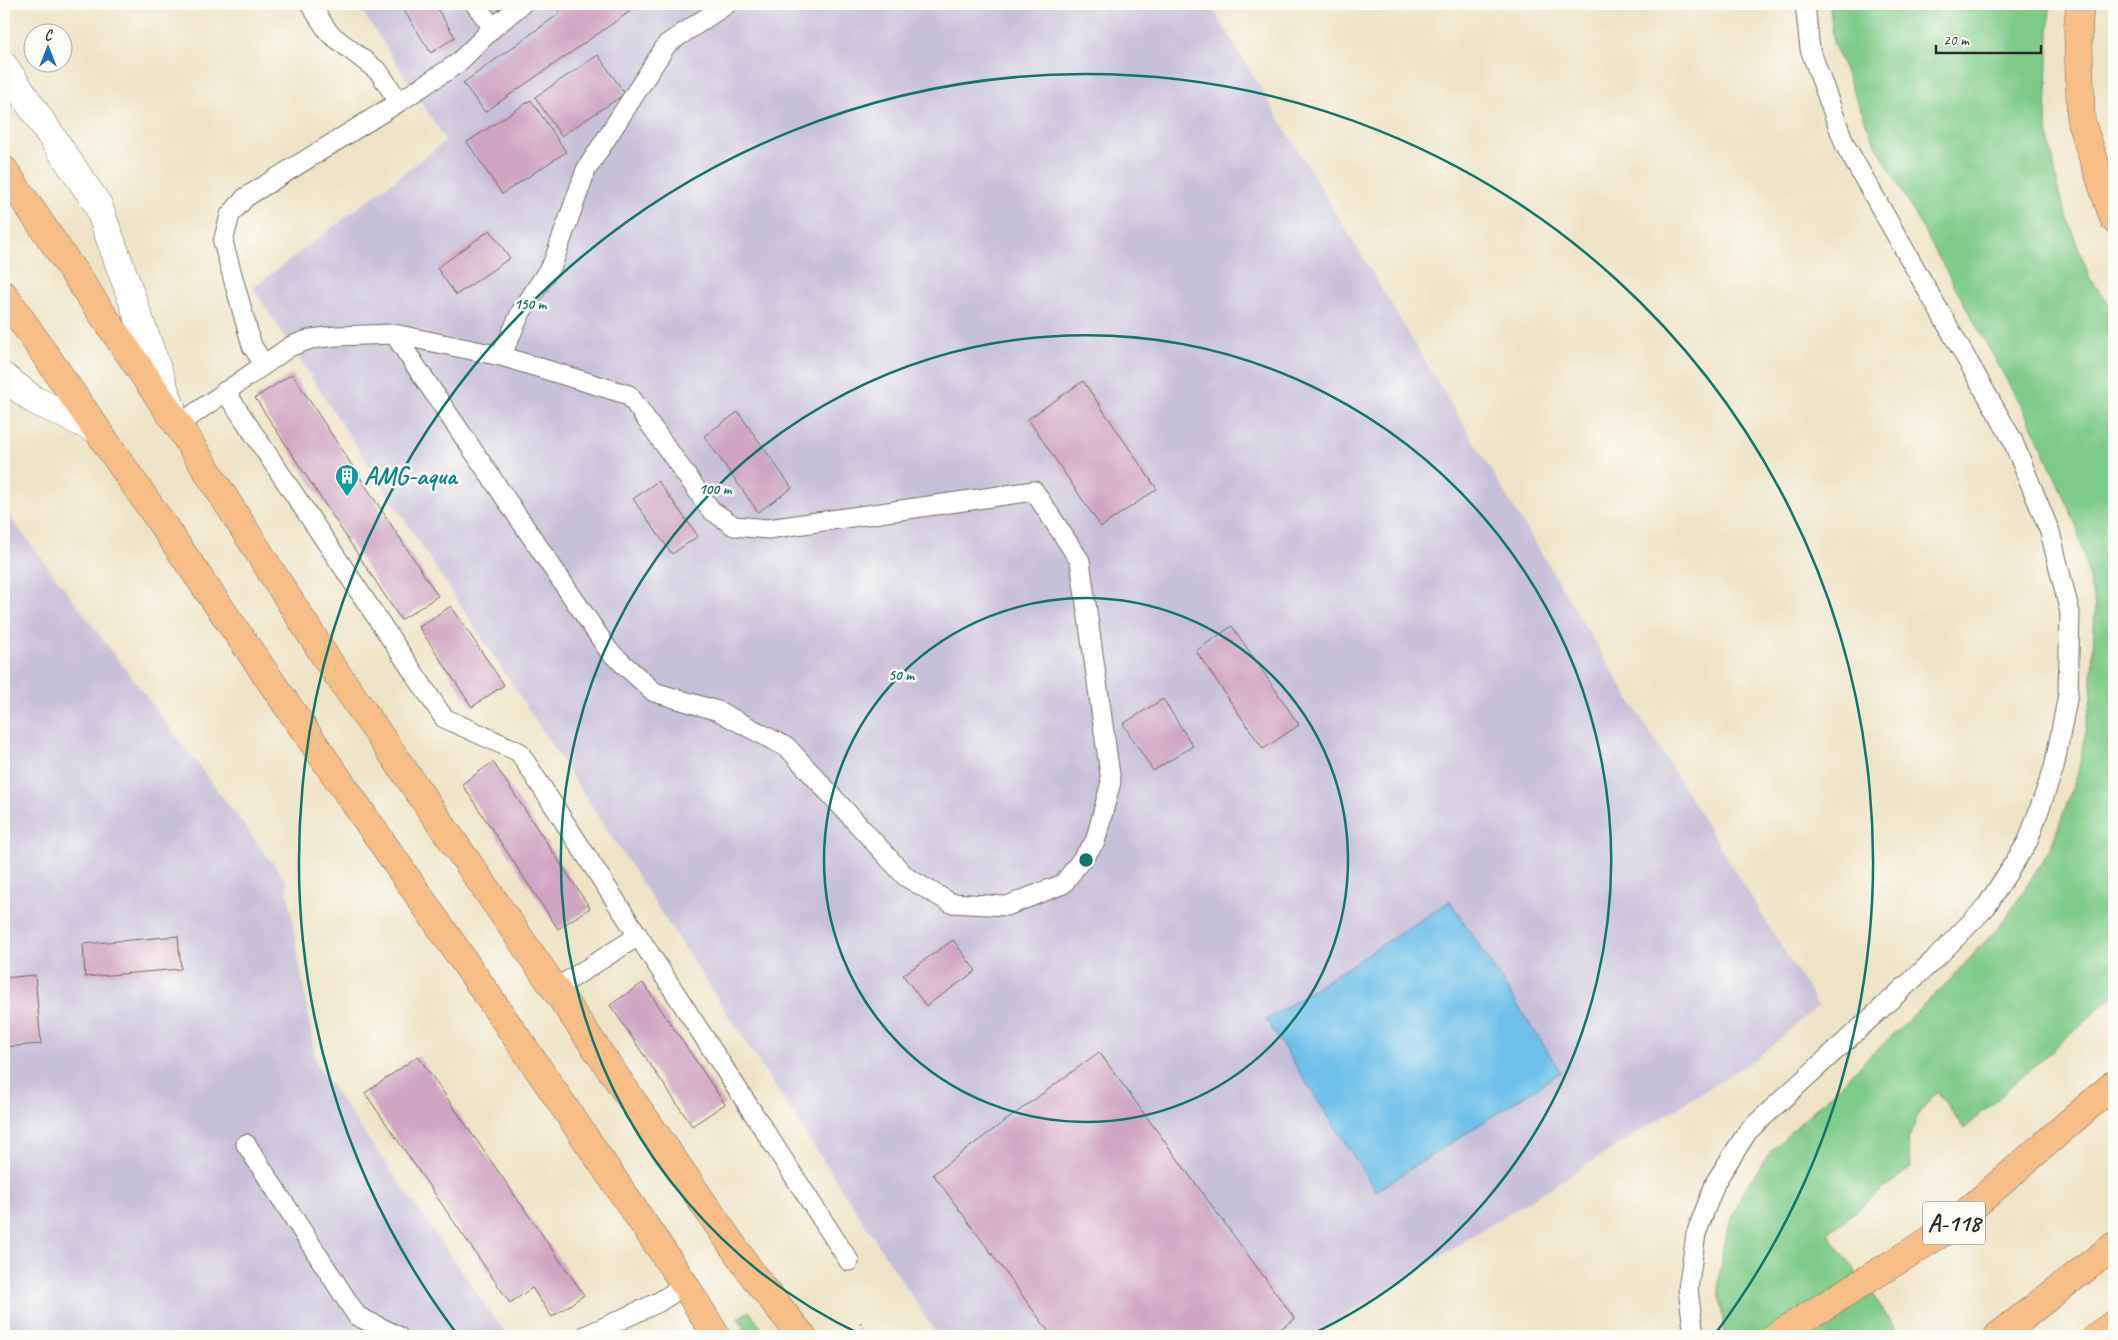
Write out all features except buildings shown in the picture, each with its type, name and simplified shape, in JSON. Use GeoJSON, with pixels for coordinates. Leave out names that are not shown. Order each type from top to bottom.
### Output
{"type":"FeatureCollection","features":[{"type":"Feature","properties":{"kind":"main road"},"geometry":{"type":"LineString","coordinates":[[2080,4],[2078,28],[2081,122],[2114,219]]}},
{"type":"Feature","properties":{"kind":"main road"},"geometry":{"type":"LineString","coordinates":[[4,170],[178,424],[326,658],[755,1278],[802,1336]]}},
{"type":"Feature","properties":{"kind":"main road"},"geometry":{"type":"LineString","coordinates":[[4,295],[537,1066],[685,1285],[716,1336]]}},
{"type":"Feature","properties":{"kind":"main road","name":"А-118"},"geometry":{"type":"LineString","coordinates":[[1776,1336],[1945,1231],[2114,1084]]}},
{"type":"Feature","properties":{"kind":"main road"},"geometry":{"type":"LineString","coordinates":[[1998,1336],[2114,1246]]}},
{"type":"Feature","properties":{"kind":"main road"},"geometry":{"type":"LineString","coordinates":[[2097,1336],[2114,1324]]}},
{"type":"Feature","properties":{"kind":"street"},"geometry":{"type":"LineString","coordinates":[[4,66],[98,205],[178,424]]}},
{"type":"Feature","properties":{"kind":"street"},"geometry":{"type":"LineString","coordinates":[[4,377],[34,400],[95,429]]}},
{"type":"Feature","properties":{"kind":"lane"},"geometry":{"type":"LineString","coordinates":[[310,4],[329,33],[379,72],[399,102]]}},
{"type":"Feature","properties":{"kind":"lane"},"geometry":{"type":"LineString","coordinates":[[475,4],[494,28]]}},
{"type":"Feature","properties":{"kind":"lane"},"geometry":{"type":"LineString","coordinates":[[264,364],[252,346],[223,242],[230,215],[246,196],[399,102],[458,63],[522,4]]}},
{"type":"Feature","properties":{"kind":"lane"},"geometry":{"type":"LineString","coordinates":[[501,356],[521,312],[554,263],[586,170],[667,44],[727,4]]}},
{"type":"Feature","properties":{"kind":"lane"},"geometry":{"type":"LineString","coordinates":[[1694,1336],[1688,1289],[1696,1234],[1716,1181],[1748,1132],[1936,958],[1986,907],[2028,841],[2054,768],[2068,694],[2070,613],[2050,532],[2012,439],[1845,145],[1810,49],[1805,4]]}},
{"type":"Feature","properties":{"kind":"lane"},"geometry":{"type":"LineString","coordinates":[[178,424],[291,346],[310,339],[394,334],[501,356],[629,395],[711,510],[734,526],[768,529],[1034,491],[1080,561],[1110,782],[1095,842],[1063,884],[1007,906],[951,903],[906,877],[788,748],[718,711],[654,692],[609,651],[394,334]]}},
{"type":"Feature","properties":{"kind":"lane"},"geometry":{"type":"LineString","coordinates":[[225,391],[444,718],[519,752],[849,1261]]}},
{"type":"Feature","properties":{"kind":"lane"},"geometry":{"type":"LineString","coordinates":[[555,989],[638,936]]}},
{"type":"Feature","properties":{"kind":"lane"},"geometry":{"type":"LineString","coordinates":[[246,1144],[357,1316],[398,1336]]}},
{"type":"Feature","properties":{"kind":"lane"},"geometry":{"type":"LineString","coordinates":[[585,1336],[659,1302],[685,1285]]}},
{"type":"Feature","properties":{"kind":"path"},"geometry":{"type":"LineString","coordinates":[[860,1323],[870,1336]]}},
{"type":"Feature","properties":{"kind":"shaded area"},"geometry":{"type":"Polygon","coordinates":[[[358,4],[1210,4],[1603,656],[1818,1006],[1757,1058],[1313,1336],[938,1336],[253,288],[446,141],[358,4]]]}},
{"type":"Feature","properties":{"kind":"shaded area"},"geometry":{"type":"Polygon","coordinates":[[[4,509],[286,881],[316,1064],[507,1336],[4,1336],[4,509]]]}},
{"type":"Feature","properties":{"kind":"green space"},"geometry":{"type":"Polygon","coordinates":[[[1830,4],[2050,4],[2046,120],[2059,194],[2090,279],[2114,311],[2114,995],[1964,1129],[1937,1091],[1919,1113],[1908,1140],[1911,1167],[1828,1233],[1901,1336],[1725,1336],[1718,1282],[1725,1237],[1741,1195],[1771,1151],[1950,980],[2006,919],[2051,847],[2078,773],[2091,698],[2095,606],[2077,527],[2035,431],[1873,139],[1833,42],[1830,4]]]}},
{"type":"Feature","properties":{"kind":"green space"},"geometry":{"type":"Polygon","coordinates":[[[749,1311],[768,1336],[749,1336],[738,1318],[749,1311]]]}},
{"type":"Feature","properties":{"kind":"water"},"geometry":{"type":"Polygon","coordinates":[[[1450,901],[1561,1072],[1376,1191],[1266,1020],[1450,901]]]}},
{"type":"Feature","properties":{"kind":"place","name":"AMG-aqua"},"geometry":{"type":"Point","coordinates":[347,497]}}]}
